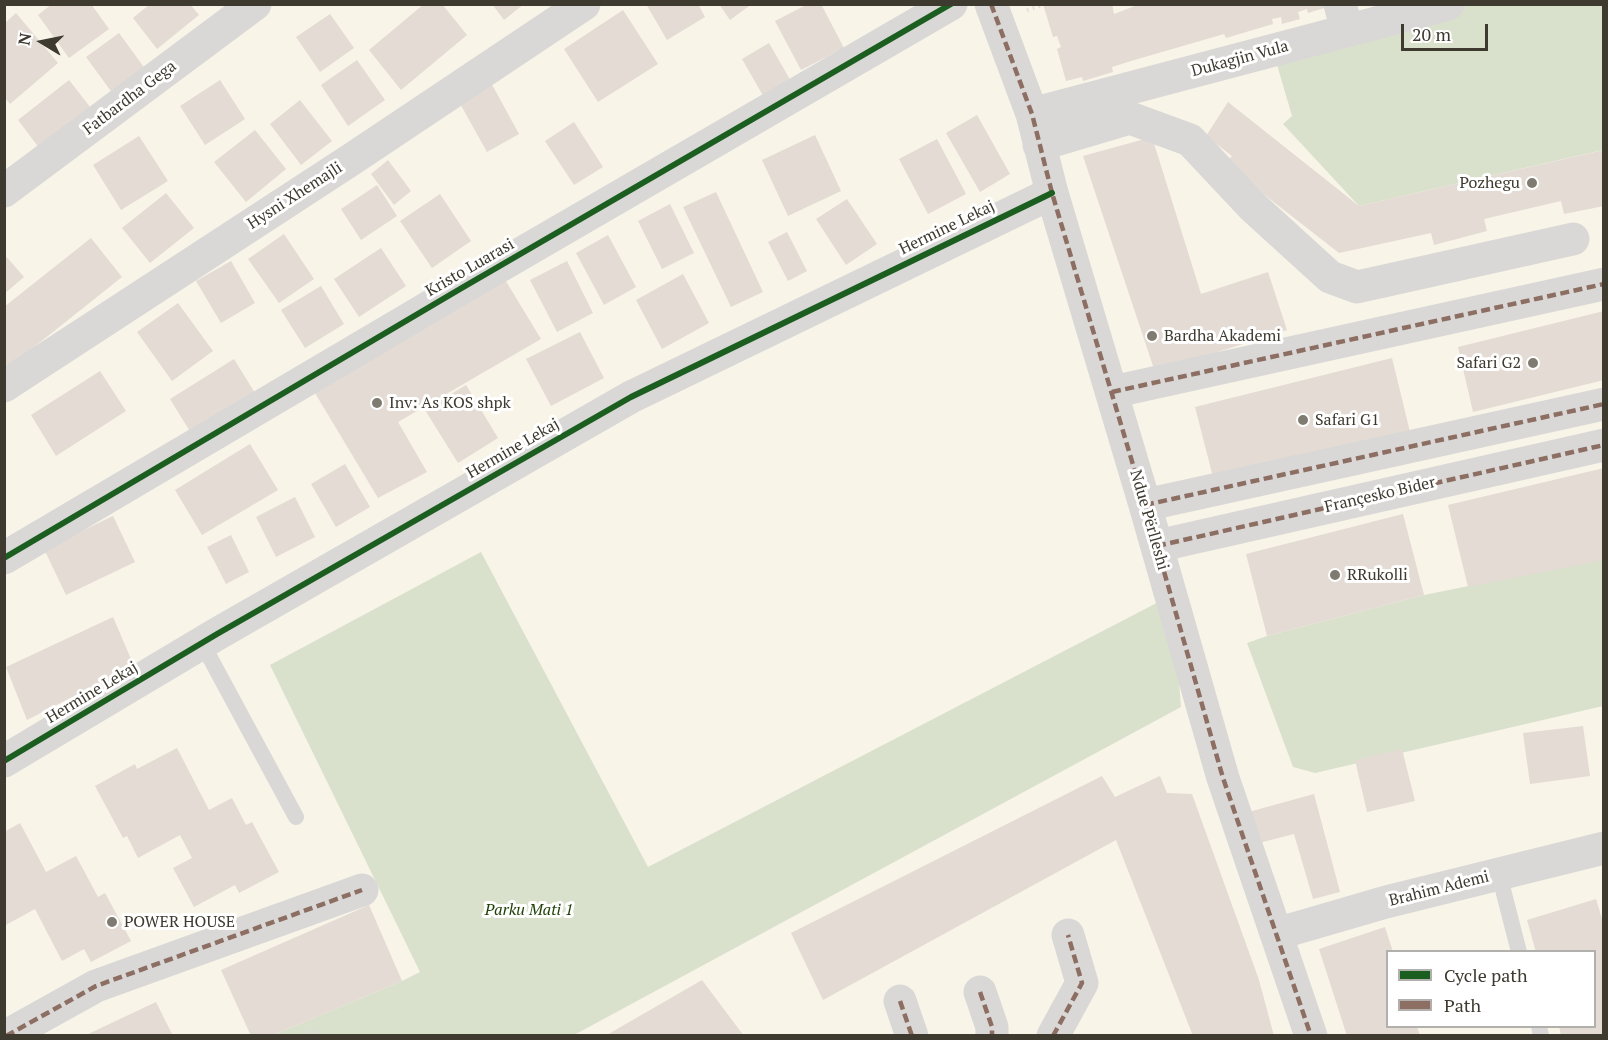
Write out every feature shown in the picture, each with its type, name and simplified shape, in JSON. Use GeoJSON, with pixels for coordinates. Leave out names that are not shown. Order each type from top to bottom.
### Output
{"type":"FeatureCollection","features":[{"type":"Feature","properties":{"kind":"street","name":"Fatbardha Gega"},"geometry":{"type":"LineString","coordinates":[[4,191],[255,4]]}},
{"type":"Feature","properties":{"kind":"street","name":"Hysni Xhemajli"},"geometry":{"type":"LineString","coordinates":[[4,386],[352,159],[584,4]]}},
{"type":"Feature","properties":{"kind":"street","name":"Kristo Luarasi"},"geometry":{"type":"LineString","coordinates":[[4,558],[460,289],[951,4]]}},
{"type":"Feature","properties":{"kind":"street","name":"Ndue Përlleshi"},"geometry":{"type":"LineString","coordinates":[[991,4],[1036,130],[1052,193],[1223,777],[1311,1035]]}},
{"type":"Feature","properties":{"kind":"street","name":"Dukagjin Vula"},"geometry":{"type":"LineString","coordinates":[[1036,130],[1344,18],[1448,4]]}},
{"type":"Feature","properties":{"kind":"street"},"geometry":{"type":"LineString","coordinates":[[1036,130],[1130,118],[1190,140],[1252,206],[1330,277],[1357,287],[1573,239]]}},
{"type":"Feature","properties":{"kind":"street","name":"Hermine Lekaj"},"geometry":{"type":"LineString","coordinates":[[4,761],[631,397],[1052,193]]}},
{"type":"Feature","properties":{"kind":"street"},"geometry":{"type":"LineString","coordinates":[[1112,392],[1604,284]]}},
{"type":"Feature","properties":{"kind":"street"},"geometry":{"type":"LineString","coordinates":[[1145,505],[1604,404]]}},
{"type":"Feature","properties":{"kind":"street","name":"Françesko Bider"},"geometry":{"type":"LineString","coordinates":[[1157,546],[1604,445]]}},
{"type":"Feature","properties":{"kind":"street","name":"Brahim Ademi"},"geometry":{"type":"LineString","coordinates":[[1276,934],[1386,902],[1604,848]]}},
{"type":"Feature","properties":{"kind":"street"},"geometry":{"type":"LineString","coordinates":[[6,1035],[96,987],[362,890]]}},
{"type":"Feature","properties":{"kind":"street"},"geometry":{"type":"LineString","coordinates":[[1053,1035],[1082,983],[1068,935]]}},
{"type":"Feature","properties":{"kind":"street"},"geometry":{"type":"LineString","coordinates":[[980,992],[992,1027],[992,1035]]}},
{"type":"Feature","properties":{"kind":"street"},"geometry":{"type":"LineString","coordinates":[[900,1001],[912,1035]]}},
{"type":"Feature","properties":{"kind":"lane"},"geometry":{"type":"LineString","coordinates":[[202,644],[296,817]]}},
{"type":"Feature","properties":{"kind":"lane"},"geometry":{"type":"LineString","coordinates":[[1499,874],[1519,950]]}},
{"type":"Feature","properties":{"kind":"path"},"geometry":{"type":"LineString","coordinates":[[1027,10],[1043,5]]}},
{"type":"Feature","properties":{"kind":"path"},"geometry":{"type":"LineString","coordinates":[[300,1035],[312,1029],[323,1035]]}},
{"type":"Feature","properties":{"kind":"green space"},"geometry":{"type":"Polygon","coordinates":[[[1448,5],[1603,5],[1603,150],[1359,206],[1283,124],[1292,116],[1273,51],[1448,5]]]}},
{"type":"Feature","properties":{"kind":"green space","name":"Parku Mati 1"},"geometry":{"type":"Polygon","coordinates":[[[481,552],[648,867],[1172,595],[1181,707],[574,1035],[271,1036],[420,972],[270,665],[481,552]]]}},
{"type":"Feature","properties":{"kind":"green space"},"geometry":{"type":"Polygon","coordinates":[[[1603,559],[1603,706],[1315,773],[1293,767],[1247,643],[1424,595],[1603,559]]]}},
{"type":"Feature","properties":{"kind":"building"},"geometry":{"type":"Polygon","coordinates":[[[52,4],[91,4],[109,29],[69,58],[38,15],[52,4]]]}},
{"type":"Feature","properties":{"kind":"building"},"geometry":{"type":"Polygon","coordinates":[[[150,4],[190,4],[199,15],[157,49],[133,18],[150,4]]]}},
{"type":"Feature","properties":{"kind":"building"},"geometry":{"type":"Polygon","coordinates":[[[424,4],[442,4],[467,35],[401,90],[369,50],[424,4]]]}},
{"type":"Feature","properties":{"kind":"building"},"geometry":{"type":"Polygon","coordinates":[[[492,4],[524,4],[504,20],[492,4]]]}},
{"type":"Feature","properties":{"kind":"building"},"geometry":{"type":"Polygon","coordinates":[[[646,4],[698,4],[705,17],[667,40],[646,4]]]}},
{"type":"Feature","properties":{"kind":"building"},"geometry":{"type":"Polygon","coordinates":[[[719,4],[752,4],[730,20],[719,4]]]}},
{"type":"Feature","properties":{"kind":"building"},"geometry":{"type":"Polygon","coordinates":[[[808,4],[821,4],[844,48],[801,70],[775,21],[808,4]]]}},
{"type":"Feature","properties":{"kind":"building"},"geometry":{"type":"Polygon","coordinates":[[[1043,4],[1112,4],[1114,14],[1140,4],[1323,4],[1324,8],[1308,13],[1307,9],[1298,12],[1300,19],[1282,24],[1281,17],[1272,19],[1273,24],[1226,38],[1224,34],[1131,61],[1112,67],[1113,72],[1083,81],[1082,77],[1066,81],[1057,49],[1061,47],[1057,36],[1053,37],[1043,4]]]}},
{"type":"Feature","properties":{"kind":"building"},"geometry":{"type":"Polygon","coordinates":[[[623,10],[658,64],[598,102],[564,49],[623,10]]]}},
{"type":"Feature","properties":{"kind":"building"},"geometry":{"type":"Polygon","coordinates":[[[16,13],[58,63],[10,104],[5,98],[5,23],[16,13]]]}},
{"type":"Feature","properties":{"kind":"building"},"geometry":{"type":"Polygon","coordinates":[[[330,14],[354,48],[320,72],[296,37],[330,14]]]}},
{"type":"Feature","properties":{"kind":"building"},"geometry":{"type":"Polygon","coordinates":[[[119,33],[146,70],[113,94],[86,57],[119,33]]]}},
{"type":"Feature","properties":{"kind":"building"},"geometry":{"type":"Polygon","coordinates":[[[769,43],[792,83],[765,99],[742,59],[769,43]]]}},
{"type":"Feature","properties":{"kind":"building"},"geometry":{"type":"Polygon","coordinates":[[[357,60],[385,100],[348,126],[321,85],[357,60]]]}},
{"type":"Feature","properties":{"kind":"building"},"geometry":{"type":"Polygon","coordinates":[[[69,80],[94,112],[43,153],[18,120],[69,80]]]}},
{"type":"Feature","properties":{"kind":"building"},"geometry":{"type":"Polygon","coordinates":[[[220,80],[245,119],[205,145],[180,106],[220,80]]]}},
{"type":"Feature","properties":{"kind":"building"},"geometry":{"type":"Polygon","coordinates":[[[490,81],[519,134],[487,152],[458,100],[490,81]]]}},
{"type":"Feature","properties":{"kind":"building"},"geometry":{"type":"Polygon","coordinates":[[[300,100],[332,141],[301,165],[270,124],[300,100]]]}},
{"type":"Feature","properties":{"kind":"building","name":"Pozhegu"},"geometry":{"type":"Polygon","coordinates":[[[1228,102],[1359,206],[1604,150],[1604,206],[1564,214],[1561,201],[1484,219],[1487,231],[1434,245],[1431,233],[1339,253],[1225,164],[1232,156],[1206,136],[1228,102]]]}},
{"type":"Feature","properties":{"kind":"building"},"geometry":{"type":"Polygon","coordinates":[[[977,115],[1010,174],[980,192],[946,133],[977,115]]]}},
{"type":"Feature","properties":{"kind":"building"},"geometry":{"type":"Polygon","coordinates":[[[574,122],[603,167],[574,185],[545,141],[574,122]]]}},
{"type":"Feature","properties":{"kind":"building"},"geometry":{"type":"Polygon","coordinates":[[[255,130],[286,169],[246,202],[214,162],[255,130]]]}},
{"type":"Feature","properties":{"kind":"building"},"geometry":{"type":"Polygon","coordinates":[[[815,135],[841,191],[788,216],[762,160],[815,135]]]}},
{"type":"Feature","properties":{"kind":"building"},"geometry":{"type":"Polygon","coordinates":[[[139,136],[168,181],[121,210],[93,165],[139,136]]]}},
{"type":"Feature","properties":{"kind":"building"},"geometry":{"type":"Polygon","coordinates":[[[1152,137],[1201,294],[1268,272],[1287,330],[1155,372],[1083,156],[1152,137]]]}},
{"type":"Feature","properties":{"kind":"building"},"geometry":{"type":"Polygon","coordinates":[[[937,139],[966,194],[928,214],[899,159],[937,139]]]}},
{"type":"Feature","properties":{"kind":"building"},"geometry":{"type":"Polygon","coordinates":[[[388,160],[411,191],[394,205],[371,174],[388,160]]]}},
{"type":"Feature","properties":{"kind":"building"},"geometry":{"type":"Polygon","coordinates":[[[377,185],[397,216],[361,240],[341,209],[377,185]]]}},
{"type":"Feature","properties":{"kind":"building"},"geometry":{"type":"Polygon","coordinates":[[[716,192],[763,292],[731,307],[683,207],[716,192]]]}},
{"type":"Feature","properties":{"kind":"building"},"geometry":{"type":"Polygon","coordinates":[[[166,193],[194,228],[150,263],[122,228],[166,193]]]}},
{"type":"Feature","properties":{"kind":"building"},"geometry":{"type":"Polygon","coordinates":[[[440,194],[471,241],[432,268],[400,221],[440,194]]]}},
{"type":"Feature","properties":{"kind":"building"},"geometry":{"type":"Polygon","coordinates":[[[847,199],[877,244],[846,265],[816,219],[847,199]]]}},
{"type":"Feature","properties":{"kind":"building"},"geometry":{"type":"Polygon","coordinates":[[[670,204],[694,253],[662,269],[638,221],[670,204]]]}},
{"type":"Feature","properties":{"kind":"building"},"geometry":{"type":"Polygon","coordinates":[[[787,232],[807,271],[788,281],[768,242],[787,232]]]}},
{"type":"Feature","properties":{"kind":"building"},"geometry":{"type":"Polygon","coordinates":[[[284,234],[314,279],[279,303],[248,259],[284,234]]]}},
{"type":"Feature","properties":{"kind":"building"},"geometry":{"type":"Polygon","coordinates":[[[608,235],[636,287],[604,305],[576,253],[608,235]]]}},
{"type":"Feature","properties":{"kind":"building"},"geometry":{"type":"Polygon","coordinates":[[[91,238],[122,277],[9,367],[4,362],[4,307],[91,238]]]}},
{"type":"Feature","properties":{"kind":"building"},"geometry":{"type":"Polygon","coordinates":[[[381,248],[406,286],[359,317],[334,279],[381,248]]]}},
{"type":"Feature","properties":{"kind":"building"},"geometry":{"type":"Polygon","coordinates":[[[4,254],[24,277],[4,294],[4,254]]]}},
{"type":"Feature","properties":{"kind":"building"},"geometry":{"type":"Polygon","coordinates":[[[231,261],[255,303],[221,323],[196,281],[231,261]]]}},
{"type":"Feature","properties":{"kind":"building"},"geometry":{"type":"Polygon","coordinates":[[[567,261],[593,313],[557,332],[530,280],[567,261]]]}},
{"type":"Feature","properties":{"kind":"building","name":"Inv: As KOS shpk"},"geometry":{"type":"Polygon","coordinates":[[[501,273],[541,339],[398,422],[427,472],[378,498],[309,383],[501,273]]]}},
{"type":"Feature","properties":{"kind":"building"},"geometry":{"type":"Polygon","coordinates":[[[683,274],[709,323],[662,349],[636,300],[683,274]]]}},
{"type":"Feature","properties":{"kind":"building"},"geometry":{"type":"Polygon","coordinates":[[[321,286],[344,324],[305,348],[281,310],[321,286]]]}},
{"type":"Feature","properties":{"kind":"building"},"geometry":{"type":"Polygon","coordinates":[[[178,303],[213,351],[172,381],[137,332],[178,303]]]}},
{"type":"Feature","properties":{"kind":"building","name":"Safari G2"},"geometry":{"type":"Polygon","coordinates":[[[1604,311],[1604,380],[1473,412],[1458,347],[1604,311]]]}},
{"type":"Feature","properties":{"kind":"building"},"geometry":{"type":"Polygon","coordinates":[[[580,332],[604,378],[551,406],[526,359],[580,332]]]}},
{"type":"Feature","properties":{"kind":"building","name":"Safari G1"},"geometry":{"type":"Polygon","coordinates":[[[1392,358],[1410,432],[1214,481],[1195,407],[1392,358]]]}},
{"type":"Feature","properties":{"kind":"building"},"geometry":{"type":"Polygon","coordinates":[[[234,359],[255,393],[191,433],[170,399],[234,359]]]}},
{"type":"Feature","properties":{"kind":"building"},"geometry":{"type":"Polygon","coordinates":[[[100,371],[126,411],[56,456],[31,415],[100,371]]]}},
{"type":"Feature","properties":{"kind":"building"},"geometry":{"type":"Polygon","coordinates":[[[466,385],[498,438],[458,463],[425,410],[466,385]]]}},
{"type":"Feature","properties":{"kind":"building"},"geometry":{"type":"Polygon","coordinates":[[[250,444],[278,490],[202,535],[175,490],[250,444]]]}},
{"type":"Feature","properties":{"kind":"building"},"geometry":{"type":"Polygon","coordinates":[[[345,464],[370,507],[336,527],[311,484],[345,464]]]}},
{"type":"Feature","properties":{"kind":"building"},"geometry":{"type":"Polygon","coordinates":[[[1604,468],[1604,560],[1468,587],[1448,505],[1604,468]]]}},
{"type":"Feature","properties":{"kind":"building"},"geometry":{"type":"Polygon","coordinates":[[[295,497],[315,537],[276,557],[256,517],[295,497]]]}},
{"type":"Feature","properties":{"kind":"building","name":"RRukolli"},"geometry":{"type":"Polygon","coordinates":[[[1403,514],[1424,595],[1267,636],[1246,554],[1403,514]]]}},
{"type":"Feature","properties":{"kind":"building"},"geometry":{"type":"Polygon","coordinates":[[[113,516],[135,562],[66,595],[44,549],[113,516]]]}},
{"type":"Feature","properties":{"kind":"building"},"geometry":{"type":"Polygon","coordinates":[[[231,535],[249,572],[226,584],[207,547],[231,535]]]}},
{"type":"Feature","properties":{"kind":"building"},"geometry":{"type":"Polygon","coordinates":[[[113,617],[134,666],[27,720],[6,667],[113,617]]]}},
{"type":"Feature","properties":{"kind":"building"},"geometry":{"type":"Polygon","coordinates":[[[1583,726],[1590,776],[1530,784],[1523,733],[1583,726]]]}},
{"type":"Feature","properties":{"kind":"building"},"geometry":{"type":"Polygon","coordinates":[[[177,748],[209,810],[232,798],[246,825],[252,822],[279,872],[239,893],[235,885],[194,907],[173,868],[192,858],[180,835],[138,858],[127,836],[123,838],[95,786],[135,764],[137,769],[177,748]]]}},
{"type":"Feature","properties":{"kind":"building"},"geometry":{"type":"Polygon","coordinates":[[[1402,749],[1415,801],[1367,812],[1355,760],[1402,749]]]}},
{"type":"Feature","properties":{"kind":"building"},"geometry":{"type":"Polygon","coordinates":[[[1102,776],[1115,797],[1160,776],[1167,793],[1192,794],[1259,980],[1274,1036],[1193,1036],[1116,840],[823,1000],[791,933],[1102,776]]]}},
{"type":"Feature","properties":{"kind":"building"},"geometry":{"type":"Polygon","coordinates":[[[1314,794],[1340,892],[1313,899],[1294,834],[1255,844],[1245,813],[1314,794]]]}},
{"type":"Feature","properties":{"kind":"building"},"geometry":{"type":"Polygon","coordinates":[[[20,823],[46,872],[76,856],[98,897],[105,893],[131,941],[91,962],[84,949],[62,961],[35,909],[4,926],[4,832],[20,823]]]}},
{"type":"Feature","properties":{"kind":"building"},"geometry":{"type":"Polygon","coordinates":[[[1596,899],[1604,925],[1604,1036],[1561,1036],[1559,1028],[1596,1028],[1596,950],[1535,950],[1527,920],[1596,899]]]}},
{"type":"Feature","properties":{"kind":"building"},"geometry":{"type":"Polygon","coordinates":[[[369,905],[402,981],[271,1036],[251,1036],[221,970],[369,905]]]}},
{"type":"Feature","properties":{"kind":"building"},"geometry":{"type":"Polygon","coordinates":[[[1385,927],[1392,950],[1386,950],[1386,1028],[1418,1028],[1420,1036],[1347,1036],[1319,949],[1385,927]]]}},
{"type":"Feature","properties":{"kind":"building"},"geometry":{"type":"Polygon","coordinates":[[[702,980],[744,1036],[605,1036],[702,980]]]}},
{"type":"Feature","properties":{"kind":"building"},"geometry":{"type":"Polygon","coordinates":[[[156,1002],[173,1036],[84,1036],[156,1002]]]}},
{"type":"Feature","properties":{"kind":"marked path"},"geometry":{"type":"LineString","coordinates":[[991,4],[1032,114],[1052,193],[1223,778],[1311,1036]]}},
{"type":"Feature","properties":{"kind":"marked path"},"geometry":{"type":"LineString","coordinates":[[1112,392],[1604,284]]}},
{"type":"Feature","properties":{"kind":"marked path"},"geometry":{"type":"LineString","coordinates":[[1145,505],[1604,404]]}},
{"type":"Feature","properties":{"kind":"marked path"},"geometry":{"type":"LineString","coordinates":[[1157,546],[1604,445]]}},
{"type":"Feature","properties":{"kind":"marked path"},"geometry":{"type":"LineString","coordinates":[[6,1036],[96,986],[362,890]]}},
{"type":"Feature","properties":{"kind":"marked path"},"geometry":{"type":"LineString","coordinates":[[1053,1036],[1082,983],[1068,935]]}},
{"type":"Feature","properties":{"kind":"marked path"},"geometry":{"type":"LineString","coordinates":[[980,992],[992,1027],[992,1036]]}},
{"type":"Feature","properties":{"kind":"marked path"},"geometry":{"type":"LineString","coordinates":[[900,1001],[912,1036]]}},
{"type":"Feature","properties":{"kind":"cycle path"},"geometry":{"type":"LineString","coordinates":[[4,558],[460,289],[951,4]]}},
{"type":"Feature","properties":{"kind":"cycle path"},"geometry":{"type":"LineString","coordinates":[[4,761],[217,634],[631,397],[1052,193]]}},
{"type":"Feature","properties":{"kind":"place","name":"Pozhegu"},"geometry":{"type":"Point","coordinates":[1532,183]}},
{"type":"Feature","properties":{"kind":"place","name":"Bardha Akademi"},"geometry":{"type":"Point","coordinates":[1152,336]}},
{"type":"Feature","properties":{"kind":"place","name":"Safari G2"},"geometry":{"type":"Point","coordinates":[1533,363]}},
{"type":"Feature","properties":{"kind":"place","name":"Inv: As KOS shpk"},"geometry":{"type":"Point","coordinates":[377,403]}},
{"type":"Feature","properties":{"kind":"place","name":"Safari G1"},"geometry":{"type":"Point","coordinates":[1303,420]}},
{"type":"Feature","properties":{"kind":"place","name":"RRukolli"},"geometry":{"type":"Point","coordinates":[1335,575]}},
{"type":"Feature","properties":{"kind":"place","name":"POWER HOUSE"},"geometry":{"type":"Point","coordinates":[112,922]}}]}
